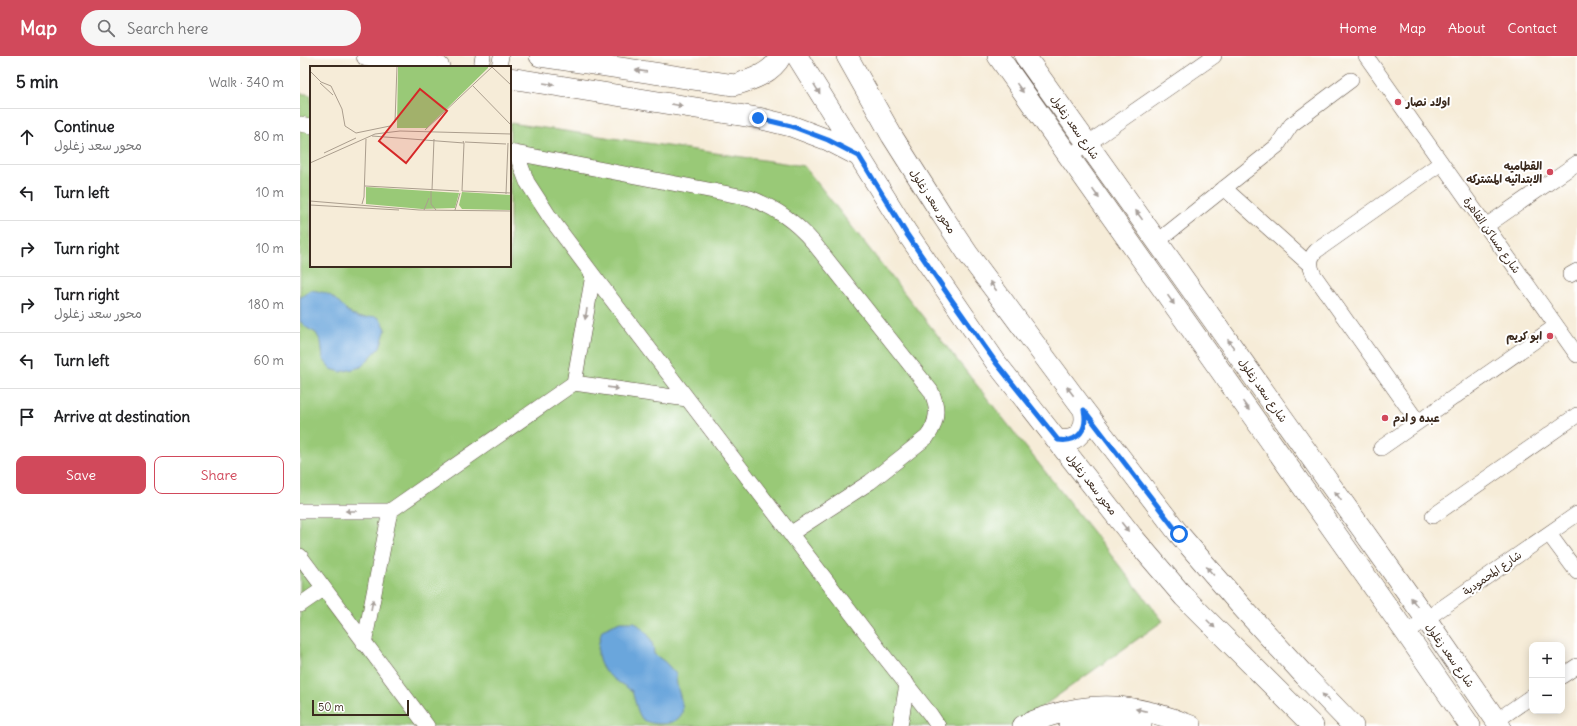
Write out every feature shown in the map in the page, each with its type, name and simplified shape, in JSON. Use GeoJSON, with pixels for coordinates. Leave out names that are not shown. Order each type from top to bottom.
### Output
{"type":"FeatureCollection","features":[{"type":"Feature","properties":{"kind":"street"},"geometry":{"type":"LineString","coordinates":[[367,56],[432,66]]}},
{"type":"Feature","properties":{"kind":"street"},"geometry":{"type":"LineString","coordinates":[[481,66],[483,56]]}},
{"type":"Feature","properties":{"kind":"street"},"geometry":{"type":"LineString","coordinates":[[499,66],[501,56]]}},
{"type":"Feature","properties":{"kind":"street"},"geometry":{"type":"LineString","coordinates":[[540,56],[734,85],[749,81],[765,73],[778,61],[781,56]]}},
{"type":"Feature","properties":{"kind":"street","name":"محور سعد زغلول"},"geometry":{"type":"LineString","coordinates":[[797,56],[906,233],[997,364],[1132,536],[1184,597],[1313,726]]}},
{"type":"Feature","properties":{"kind":"street","name":"محور سعد زغلول"},"geometry":{"type":"LineString","coordinates":[[847,56],[892,136],[942,216],[968,254],[1084,410],[1179,534],[1241,606],[1353,726]]}},
{"type":"Feature","properties":{"kind":"street","name":"شارع سعد زغلول"},"geometry":{"type":"LineString","coordinates":[[998,56],[1070,156],[1470,726]]}},
{"type":"Feature","properties":{"kind":"street","name":"شارع سعد زغلول"},"geometry":{"type":"LineString","coordinates":[[1025,56],[1426,619],[1498,724]]}},
{"type":"Feature","properties":{"kind":"street"},"geometry":{"type":"LineString","coordinates":[[1070,156],[1214,56]]}},
{"type":"Feature","properties":{"kind":"street","name":"شارع مساكن القاهرة"},"geometry":{"type":"LineString","coordinates":[[1366,56],[1577,355]]}},
{"type":"Feature","properties":{"kind":"street"},"geometry":{"type":"LineString","coordinates":[[511,78],[758,118],[791,126],[828,140],[859,156]]}},
{"type":"Feature","properties":{"kind":"street"},"geometry":{"type":"LineString","coordinates":[[1158,241],[1277,146],[1291,125],[1351,80]]}},
{"type":"Feature","properties":{"kind":"street"},"geometry":{"type":"LineString","coordinates":[[734,85],[736,115]]}},
{"type":"Feature","properties":{"kind":"street"},"geometry":{"type":"LineString","coordinates":[[300,124],[310,126]]}},
{"type":"Feature","properties":{"kind":"street"},"geometry":{"type":"LineString","coordinates":[[513,153],[532,191],[593,275],[938,726]]}},
{"type":"Feature","properties":{"kind":"street"},"geometry":{"type":"LineString","coordinates":[[513,153],[750,198],[778,211],[791,220],[808,236],[931,390],[936,400],[937,410],[935,424],[927,437],[870,482],[790,534]]}},
{"type":"Feature","properties":{"kind":"street"},"geometry":{"type":"LineString","coordinates":[[1310,265],[1312,255],[1316,251],[1441,163]]}},
{"type":"Feature","properties":{"kind":"street"},"geometry":{"type":"LineString","coordinates":[[1486,226],[1577,163]]}},
{"type":"Feature","properties":{"kind":"street"},"geometry":{"type":"LineString","coordinates":[[1224,188],[1310,265],[1314,274],[1418,422]]}},
{"type":"Feature","properties":{"kind":"street"},"geometry":{"type":"LineString","coordinates":[[574,383],[593,275]]}},
{"type":"Feature","properties":{"kind":"street"},"geometry":{"type":"LineString","coordinates":[[1381,448],[1556,326]]}},
{"type":"Feature","properties":{"kind":"street"},"geometry":{"type":"LineString","coordinates":[[300,511],[390,511],[574,383],[687,399]]}},
{"type":"Feature","properties":{"kind":"street"},"geometry":{"type":"LineString","coordinates":[[1058,440],[1070,440],[1081,433],[1086,422],[1084,410]]}},
{"type":"Feature","properties":{"kind":"street"},"geometry":{"type":"LineString","coordinates":[[1433,516],[1577,415]]}},
{"type":"Feature","properties":{"kind":"street"},"geometry":{"type":"LineString","coordinates":[[364,644],[390,511]]}},
{"type":"Feature","properties":{"kind":"street","name":"شارع المحمودية"},"geometry":{"type":"LineString","coordinates":[[1406,633],[1577,514]]}},
{"type":"Feature","properties":{"kind":"street"},"geometry":{"type":"LineString","coordinates":[[1549,534],[1577,572]]}},
{"type":"Feature","properties":{"kind":"street"},"geometry":{"type":"LineString","coordinates":[[303,566],[323,589],[426,726]]}},
{"type":"Feature","properties":{"kind":"street"},"geometry":{"type":"LineString","coordinates":[[300,605],[323,589]]}},
{"type":"Feature","properties":{"kind":"street"},"geometry":{"type":"LineString","coordinates":[[1565,674],[1577,666]]}},
{"type":"Feature","properties":{"kind":"street"},"geometry":{"type":"LineString","coordinates":[[900,726],[907,684]]}},
{"type":"Feature","properties":{"kind":"street"},"geometry":{"type":"LineString","coordinates":[[1498,724],[1529,698]]}},
{"type":"Feature","properties":{"kind":"street"},"geometry":{"type":"LineString","coordinates":[[1023,726],[1066,711],[1098,706],[1116,706],[1168,716],[1191,726]]}},
{"type":"Feature","properties":{"kind":"street"},"geometry":{"type":"LineString","coordinates":[[1069,726],[1109,722],[1141,726]]}},
{"type":"Feature","properties":{"kind":"green space"},"geometry":{"type":"Polygon","coordinates":[[[300,93],[310,95],[310,267],[511,267],[511,123],[804,166],[1163,621],[1015,726],[300,726],[300,93]]]}},
{"type":"Feature","properties":{"kind":"water"},"geometry":{"type":"Polygon","coordinates":[[[310,290],[329,295],[348,312],[355,316],[365,318],[372,316],[379,318],[382,322],[386,329],[380,347],[361,367],[341,372],[331,369],[323,359],[321,342],[316,333],[307,328],[300,321],[300,298],[310,290]]]}},
{"type":"Feature","properties":{"kind":"water"},"geometry":{"type":"Polygon","coordinates":[[[620,622],[635,622],[646,632],[651,639],[654,654],[665,662],[676,674],[683,709],[679,717],[670,723],[659,724],[643,720],[632,691],[610,676],[601,666],[598,652],[602,630],[620,622]]]}},
{"type":"Feature","properties":{"kind":"place","name":"اولاد نصار"},"geometry":{"type":"Point","coordinates":[1398,102]}},
{"type":"Feature","properties":{"kind":"place","name":"القطاميه الابتدائيه المشتركه"},"geometry":{"type":"Point","coordinates":[1550,172]}},
{"type":"Feature","properties":{"kind":"place","name":"ابو كريم"},"geometry":{"type":"Point","coordinates":[1550,336]}},
{"type":"Feature","properties":{"kind":"place","name":"عبده و ادم"},"geometry":{"type":"Point","coordinates":[1385,418]}},
{"type":"Feature","properties":{"kind":"route"},"geometry":{"type":"LineString","coordinates":[[758,118],[791,126],[828,140],[859,156],[906,233],[951,299],[997,364],[1058,440],[1070,440],[1081,433],[1086,422],[1084,410],[1179,534]]}}]}
